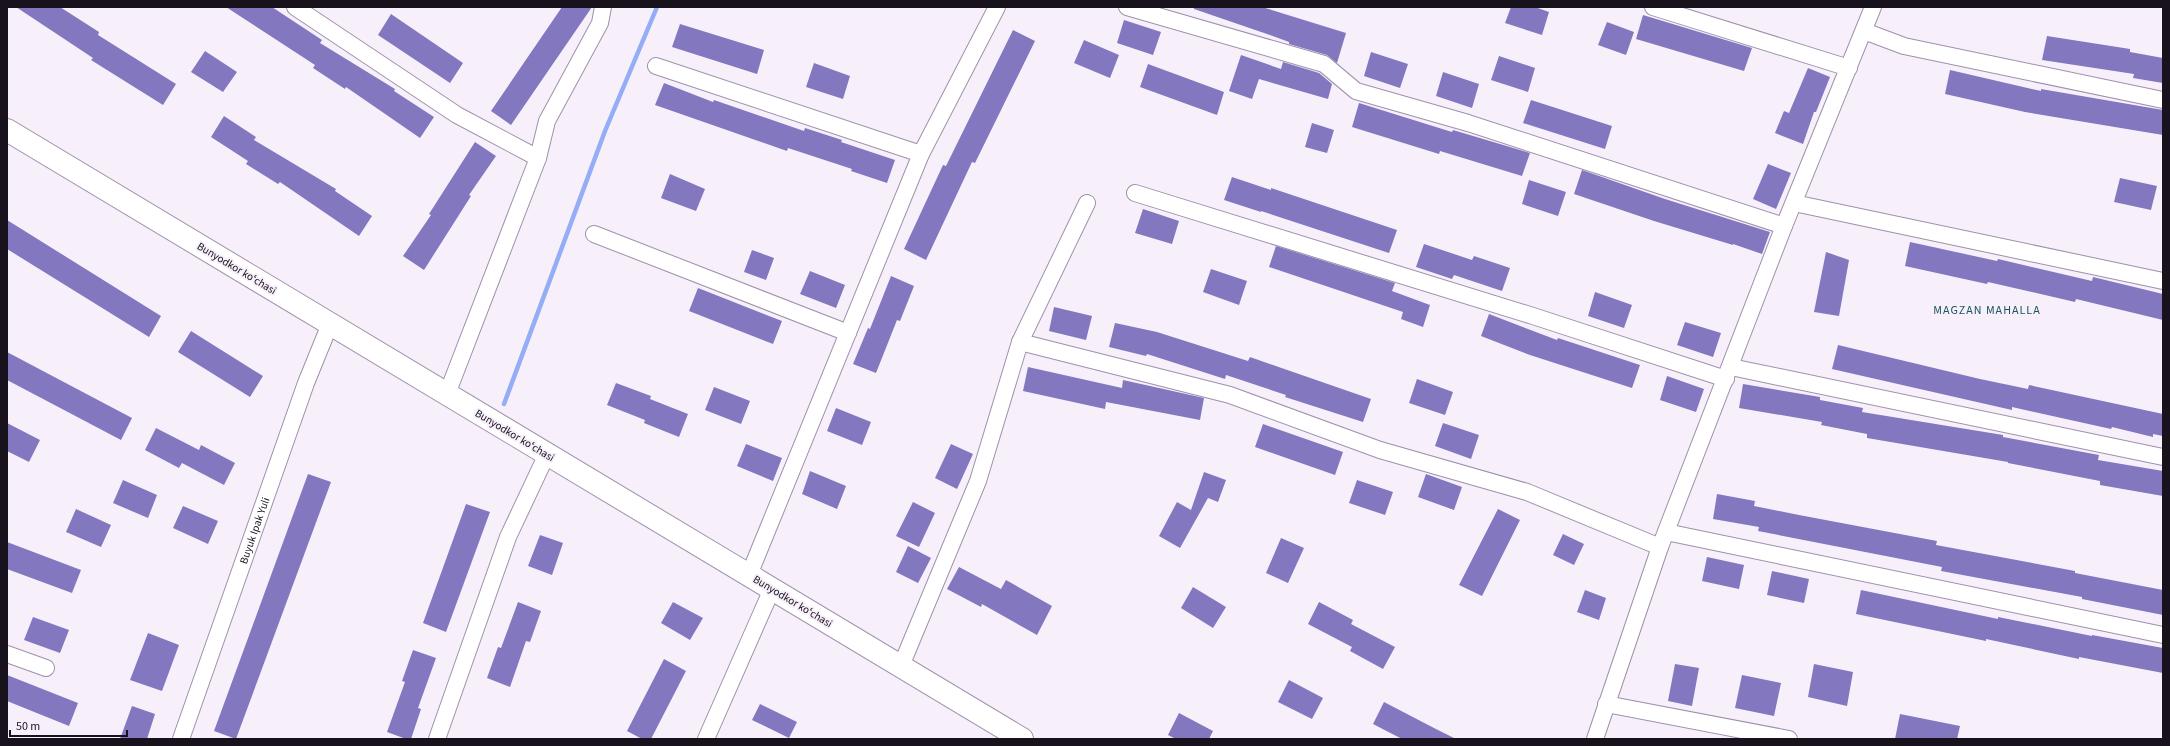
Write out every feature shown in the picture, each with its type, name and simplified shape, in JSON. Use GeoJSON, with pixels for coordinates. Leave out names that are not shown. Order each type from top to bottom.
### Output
{"type":"FeatureCollection","features":[{"type":"Feature","properties":{"kind":"main road","name":"Bunyodkor koʻchasi"},"geometry":{"type":"LineString","coordinates":[[7,130],[1022,739]]}},
{"type":"Feature","properties":{"kind":"street"},"geometry":{"type":"LineString","coordinates":[[295,7],[457,115],[538,158]]}},
{"type":"Feature","properties":{"kind":"street"},"geometry":{"type":"LineString","coordinates":[[447,394],[538,158],[547,121],[600,23],[602,7]]}},
{"type":"Feature","properties":{"kind":"street"},"geometry":{"type":"LineString","coordinates":[[749,575],[921,154],[997,7]]}},
{"type":"Feature","properties":{"kind":"street"},"geometry":{"type":"LineString","coordinates":[[1127,7],[1324,64],[1356,91],[1468,123],[1784,226]]}},
{"type":"Feature","properties":{"kind":"street"},"geometry":{"type":"LineString","coordinates":[[1654,7],[1849,68]]}},
{"type":"Feature","properties":{"kind":"street"},"geometry":{"type":"LineString","coordinates":[[1595,739],[1660,547],[1784,226],[1873,7]]}},
{"type":"Feature","properties":{"kind":"street"},"geometry":{"type":"LineString","coordinates":[[1864,31],[1904,46],[2163,100]]}},
{"type":"Feature","properties":{"kind":"street"},"geometry":{"type":"LineString","coordinates":[[656,66],[921,154]]}},
{"type":"Feature","properties":{"kind":"street"},"geometry":{"type":"LineString","coordinates":[[1135,192],[1533,316],[1728,373],[2163,457]]}},
{"type":"Feature","properties":{"kind":"street"},"geometry":{"type":"LineString","coordinates":[[901,666],[978,481],[1020,342],[1087,203]]}},
{"type":"Feature","properties":{"kind":"street"},"geometry":{"type":"LineString","coordinates":[[1794,203],[2163,281]]}},
{"type":"Feature","properties":{"kind":"street"},"geometry":{"type":"LineString","coordinates":[[594,234],[848,333]]}},
{"type":"Feature","properties":{"kind":"street","name":"Buyuk Ipak Yuli"},"geometry":{"type":"LineString","coordinates":[[181,739],[306,383],[330,324]]}},
{"type":"Feature","properties":{"kind":"street"},"geometry":{"type":"LineString","coordinates":[[1020,342],[1230,394],[1380,450],[1527,492],[1660,547]]}},
{"type":"Feature","properties":{"kind":"street"},"geometry":{"type":"LineString","coordinates":[[437,739],[508,537],[547,454]]}},
{"type":"Feature","properties":{"kind":"street"},"geometry":{"type":"LineString","coordinates":[[1666,532],[2163,635]]}},
{"type":"Feature","properties":{"kind":"street"},"geometry":{"type":"LineString","coordinates":[[706,739],[772,589]]}},
{"type":"Feature","properties":{"kind":"street"},"geometry":{"type":"LineString","coordinates":[[7,654],[46,668]]}},
{"type":"Feature","properties":{"kind":"street"},"geometry":{"type":"LineString","coordinates":[[1606,704],[1788,739]]}},
{"type":"Feature","properties":{"kind":"building"},"geometry":{"type":"Polygon","coordinates":[[[16,7],[60,7],[99,32],[98,35],[176,84],[163,105],[91,60],[93,58],[16,7]]]}},
{"type":"Feature","properties":{"kind":"building"},"geometry":{"type":"Polygon","coordinates":[[[226,7],[272,7],[322,40],[320,43],[395,89],[394,91],[434,117],[420,138],[346,87],[345,89],[313,68],[315,65],[226,7]]]}},
{"type":"Feature","properties":{"kind":"building"},"geometry":{"type":"Polygon","coordinates":[[[562,7],[592,7],[511,125],[491,111],[562,7]]]}},
{"type":"Feature","properties":{"kind":"building"},"geometry":{"type":"Polygon","coordinates":[[[1194,7],[1262,7],[1346,33],[1337,63],[1327,55],[1289,44],[1289,42],[1194,9],[1194,7]]]}},
{"type":"Feature","properties":{"kind":"building"},"geometry":{"type":"Polygon","coordinates":[[[1511,7],[1535,7],[1549,12],[1542,35],[1505,23],[1511,7]]]}},
{"type":"Feature","properties":{"kind":"building"},"geometry":{"type":"Polygon","coordinates":[[[391,14],[463,63],[450,83],[378,35],[391,14]]]}},
{"type":"Feature","properties":{"kind":"building"},"geometry":{"type":"Polygon","coordinates":[[[1643,15],[1752,48],[1744,71],[1636,39],[1643,15]]]}},
{"type":"Feature","properties":{"kind":"building"},"geometry":{"type":"Polygon","coordinates":[[[1124,20],[1161,32],[1153,55],[1117,43],[1124,20]]]}},
{"type":"Feature","properties":{"kind":"building"},"geometry":{"type":"Polygon","coordinates":[[[1607,22],[1634,32],[1626,55],[1598,45],[1607,22]]]}},
{"type":"Feature","properties":{"kind":"building"},"geometry":{"type":"Polygon","coordinates":[[[680,24],[764,50],[757,74],[672,47],[680,24]]]}},
{"type":"Feature","properties":{"kind":"building"},"geometry":{"type":"Polygon","coordinates":[[[1013,30],[1035,41],[975,163],[972,162],[926,260],[904,249],[943,165],[946,166],[1013,30]]]}},
{"type":"Feature","properties":{"kind":"building"},"geometry":{"type":"Polygon","coordinates":[[[2047,36],[2130,49],[2130,52],[2163,58],[2163,83],[2133,78],[2134,74],[2042,60],[2047,36]]]}},
{"type":"Feature","properties":{"kind":"building"},"geometry":{"type":"Polygon","coordinates":[[[1084,40],[1119,55],[1110,78],[1074,63],[1084,40]]]}},
{"type":"Feature","properties":{"kind":"building"},"geometry":{"type":"Polygon","coordinates":[[[205,51],[237,72],[223,92],[191,72],[205,51]]]}},
{"type":"Feature","properties":{"kind":"building"},"geometry":{"type":"Polygon","coordinates":[[[1371,52],[1408,64],[1400,88],[1364,76],[1371,52]]]}},
{"type":"Feature","properties":{"kind":"building"},"geometry":{"type":"Polygon","coordinates":[[[1241,55],[1281,69],[1283,62],[1319,73],[1332,84],[1328,99],[1259,79],[1252,99],[1229,91],[1241,55]]]}},
{"type":"Feature","properties":{"kind":"building"},"geometry":{"type":"Polygon","coordinates":[[[1499,56],[1535,68],[1528,92],[1491,80],[1499,56]]]}},
{"type":"Feature","properties":{"kind":"building"},"geometry":{"type":"Polygon","coordinates":[[[814,63],[850,76],[843,99],[806,87],[814,63]]]}},
{"type":"Feature","properties":{"kind":"building"},"geometry":{"type":"Polygon","coordinates":[[[1148,64],[1224,92],[1217,115],[1140,87],[1148,64]]]}},
{"type":"Feature","properties":{"kind":"building"},"geometry":{"type":"Polygon","coordinates":[[[1808,68],[1830,77],[1816,112],[1814,112],[1803,144],[1775,133],[1784,111],[1789,113],[1808,68]]]}},
{"type":"Feature","properties":{"kind":"building"},"geometry":{"type":"Polygon","coordinates":[[[1950,70],[2041,91],[2041,89],[2163,110],[2163,135],[2025,112],[1945,94],[1950,70]]]}},
{"type":"Feature","properties":{"kind":"building"},"geometry":{"type":"Polygon","coordinates":[[[1443,72],[1479,84],[1472,108],[1436,96],[1443,72]]]}},
{"type":"Feature","properties":{"kind":"building"},"geometry":{"type":"Polygon","coordinates":[[[664,83],[713,102],[714,100],[804,131],[805,128],[895,160],[887,183],[851,171],[852,169],[788,148],[787,151],[655,105],[664,83]]]}},
{"type":"Feature","properties":{"kind":"building"},"geometry":{"type":"Polygon","coordinates":[[[1531,100],[1612,126],[1605,149],[1523,123],[1531,100]]]}},
{"type":"Feature","properties":{"kind":"building"},"geometry":{"type":"Polygon","coordinates":[[[1359,103],[1452,132],[1453,130],[1530,153],[1522,176],[1440,151],[1439,154],[1352,127],[1359,103]]]}},
{"type":"Feature","properties":{"kind":"building"},"geometry":{"type":"Polygon","coordinates":[[[224,116],[256,137],[254,140],[336,189],[335,191],[372,216],[359,236],[280,182],[278,184],[246,164],[248,161],[211,137],[224,116]]]}},
{"type":"Feature","properties":{"kind":"building"},"geometry":{"type":"Polygon","coordinates":[[[1312,123],[1334,130],[1327,153],[1305,147],[1312,123]]]}},
{"type":"Feature","properties":{"kind":"building"},"geometry":{"type":"Polygon","coordinates":[[[475,142],[496,156],[469,195],[471,196],[424,270],[403,256],[431,215],[429,214],[475,142]]]}},
{"type":"Feature","properties":{"kind":"building"},"geometry":{"type":"Polygon","coordinates":[[[1768,164],[1791,173],[1776,209],[1753,199],[1768,164]]]}},
{"type":"Feature","properties":{"kind":"building"},"geometry":{"type":"Polygon","coordinates":[[[1582,170],[1665,199],[1770,232],[1762,254],[1654,221],[1574,194],[1582,170]]]}},
{"type":"Feature","properties":{"kind":"building"},"geometry":{"type":"Polygon","coordinates":[[[670,174],[705,189],[696,211],[661,198],[670,174]]]}},
{"type":"Feature","properties":{"kind":"building"},"geometry":{"type":"Polygon","coordinates":[[[1232,177],[1271,190],[1271,188],[1397,230],[1389,253],[1224,200],[1232,177]]]}},
{"type":"Feature","properties":{"kind":"building"},"geometry":{"type":"Polygon","coordinates":[[[2120,178],[2157,186],[2151,210],[2114,202],[2120,178]]]}},
{"type":"Feature","properties":{"kind":"building"},"geometry":{"type":"Polygon","coordinates":[[[1529,180],[1566,192],[1558,216],[1522,204],[1529,180]]]}},
{"type":"Feature","properties":{"kind":"building"},"geometry":{"type":"Polygon","coordinates":[[[1143,209],[1179,221],[1172,244],[1135,233],[1143,209]]]}},
{"type":"Feature","properties":{"kind":"building"},"geometry":{"type":"Polygon","coordinates":[[[7,220],[161,316],[149,337],[7,249],[7,220]]]}},
{"type":"Feature","properties":{"kind":"building"},"geometry":{"type":"Polygon","coordinates":[[[1910,242],[1997,261],[1998,259],[2092,281],[2093,277],[2163,294],[2163,320],[2076,299],[2075,302],[1988,282],[1987,284],[1905,266],[1910,242]]]}},
{"type":"Feature","properties":{"kind":"building"},"geometry":{"type":"Polygon","coordinates":[[[1424,244],[1472,260],[1474,256],[1510,268],[1502,291],[1454,275],[1452,279],[1416,267],[1424,244]]]}},
{"type":"Feature","properties":{"kind":"building"},"geometry":{"type":"Polygon","coordinates":[[[1276,246],[1395,283],[1392,291],[1430,305],[1423,327],[1401,319],[1403,312],[1269,267],[1276,246]]]}},
{"type":"Feature","properties":{"kind":"building"},"geometry":{"type":"Polygon","coordinates":[[[752,250],[774,258],[766,280],[744,272],[752,250]]]}},
{"type":"Feature","properties":{"kind":"building"},"geometry":{"type":"Polygon","coordinates":[[[1826,252],[1849,260],[1839,316],[1814,312],[1826,252]]]}},
{"type":"Feature","properties":{"kind":"building"},"geometry":{"type":"Polygon","coordinates":[[[1211,269],[1247,281],[1239,305],[1203,292],[1211,269]]]}},
{"type":"Feature","properties":{"kind":"building"},"geometry":{"type":"Polygon","coordinates":[[[810,271],[845,285],[836,308],[800,294],[810,271]]]}},
{"type":"Feature","properties":{"kind":"building"},"geometry":{"type":"Polygon","coordinates":[[[891,276],[914,286],[900,321],[897,320],[876,373],[853,364],[868,328],[870,329],[891,276]]]}},
{"type":"Feature","properties":{"kind":"building"},"geometry":{"type":"Polygon","coordinates":[[[698,288],[782,321],[773,344],[689,311],[698,288]]]}},
{"type":"Feature","properties":{"kind":"building"},"geometry":{"type":"Polygon","coordinates":[[[1595,292],[1632,305],[1624,328],[1588,316],[1595,292]]]}},
{"type":"Feature","properties":{"kind":"building"},"geometry":{"type":"Polygon","coordinates":[[[1054,307],[1092,316],[1086,340],[1049,331],[1054,307]]]}},
{"type":"Feature","properties":{"kind":"building"},"geometry":{"type":"Polygon","coordinates":[[[1489,314],[1557,340],[1558,338],[1640,365],[1632,388],[1530,355],[1481,336],[1489,314]]]}},
{"type":"Feature","properties":{"kind":"building"},"geometry":{"type":"Polygon","coordinates":[[[1685,322],[1721,333],[1713,357],[1677,345],[1685,322]]]}},
{"type":"Feature","properties":{"kind":"building"},"geometry":{"type":"Polygon","coordinates":[[[1115,323],[1157,332],[1248,361],[1250,357],[1371,399],[1363,422],[1285,397],[1286,395],[1226,375],[1225,379],[1147,354],[1146,356],[1109,347],[1115,323]]]}},
{"type":"Feature","properties":{"kind":"building"},"geometry":{"type":"Polygon","coordinates":[[[191,331],[263,376],[250,397],[178,352],[191,331]]]}},
{"type":"Feature","properties":{"kind":"building"},"geometry":{"type":"Polygon","coordinates":[[[1838,345],[1980,379],[2028,389],[2029,385],[2163,414],[2163,436],[2153,434],[2153,437],[2112,427],[2111,429],[2012,407],[2012,410],[1832,369],[1838,345]]]}},
{"type":"Feature","properties":{"kind":"building"},"geometry":{"type":"Polygon","coordinates":[[[7,352],[132,418],[121,440],[7,380],[7,352]]]}},
{"type":"Feature","properties":{"kind":"building"},"geometry":{"type":"Polygon","coordinates":[[[1028,367],[1122,388],[1123,380],[1204,398],[1200,420],[1106,402],[1105,409],[1023,391],[1028,367]]]}},
{"type":"Feature","properties":{"kind":"building"},"geometry":{"type":"Polygon","coordinates":[[[1667,376],[1704,389],[1696,412],[1660,400],[1667,376]]]}},
{"type":"Feature","properties":{"kind":"building"},"geometry":{"type":"Polygon","coordinates":[[[1417,379],[1453,392],[1445,415],[1409,403],[1417,379]]]}},
{"type":"Feature","properties":{"kind":"building"},"geometry":{"type":"Polygon","coordinates":[[[616,383],[651,396],[650,399],[688,414],[679,437],[644,423],[645,420],[607,405],[616,383]]]}},
{"type":"Feature","properties":{"kind":"building"},"geometry":{"type":"Polygon","coordinates":[[[1743,384],[1820,397],[1820,400],[1863,408],[1862,412],[2003,435],[2003,437],[2099,455],[2098,460],[2163,471],[2163,496],[2100,485],[2100,481],[2008,462],[1867,438],[1867,434],[1821,425],[1822,422],[1739,408],[1743,384]]]}},
{"type":"Feature","properties":{"kind":"building"},"geometry":{"type":"Polygon","coordinates":[[[714,387],[750,401],[741,424],[705,410],[714,387]]]}},
{"type":"Feature","properties":{"kind":"building"},"geometry":{"type":"Polygon","coordinates":[[[836,408],[871,422],[862,445],[827,431],[836,408]]]}},
{"type":"Feature","properties":{"kind":"building"},"geometry":{"type":"Polygon","coordinates":[[[7,423],[40,440],[29,462],[7,451],[7,423]]]}},
{"type":"Feature","properties":{"kind":"building"},"geometry":{"type":"Polygon","coordinates":[[[1443,423],[1479,435],[1471,459],[1435,446],[1443,423]]]}},
{"type":"Feature","properties":{"kind":"building"},"geometry":{"type":"Polygon","coordinates":[[[1263,424],[1343,452],[1335,475],[1255,447],[1263,424]]]}},
{"type":"Feature","properties":{"kind":"building"},"geometry":{"type":"Polygon","coordinates":[[[156,428],[199,450],[201,445],[235,463],[224,485],[182,463],[179,468],[145,450],[156,428]]]}},
{"type":"Feature","properties":{"kind":"building"},"geometry":{"type":"Polygon","coordinates":[[[746,444],[782,458],[773,481],[737,466],[746,444]]]}},
{"type":"Feature","properties":{"kind":"building"},"geometry":{"type":"Polygon","coordinates":[[[951,444],[973,454],[957,489],[935,478],[951,444]]]}},
{"type":"Feature","properties":{"kind":"building"},"geometry":{"type":"Polygon","coordinates":[[[810,471],[846,486],[837,509],[802,494],[810,471]]]}},
{"type":"Feature","properties":{"kind":"building"},"geometry":{"type":"Polygon","coordinates":[[[1204,472],[1226,480],[1218,502],[1208,498],[1180,548],[1159,536],[1177,502],[1191,510],[1204,472]]]}},
{"type":"Feature","properties":{"kind":"building"},"geometry":{"type":"Polygon","coordinates":[[[308,474],[331,482],[236,739],[214,731],[308,474]]]}},
{"type":"Feature","properties":{"kind":"building"},"geometry":{"type":"Polygon","coordinates":[[[1426,474],[1462,487],[1454,510],[1418,497],[1426,474]]]}},
{"type":"Feature","properties":{"kind":"building"},"geometry":{"type":"Polygon","coordinates":[[[123,480],[157,495],[148,518],[113,503],[123,480]]]}},
{"type":"Feature","properties":{"kind":"building"},"geometry":{"type":"Polygon","coordinates":[[[1357,480],[1393,492],[1385,515],[1349,503],[1357,480]]]}},
{"type":"Feature","properties":{"kind":"building"},"geometry":{"type":"Polygon","coordinates":[[[1717,494],[1755,501],[1754,506],[1937,541],[1936,545],[2075,571],[2075,573],[2163,590],[2163,615],[2082,599],[2082,597],[1941,571],[1942,567],[1758,531],[1759,527],[1713,519],[1717,494]]]}},
{"type":"Feature","properties":{"kind":"building"},"geometry":{"type":"Polygon","coordinates":[[[913,502],[935,513],[919,547],[896,536],[913,502]]]}},
{"type":"Feature","properties":{"kind":"building"},"geometry":{"type":"Polygon","coordinates":[[[466,504],[490,512],[446,632],[423,623],[466,504]]]}},
{"type":"Feature","properties":{"kind":"building"},"geometry":{"type":"Polygon","coordinates":[[[183,506],[218,521],[208,544],[173,528],[183,506]]]}},
{"type":"Feature","properties":{"kind":"building"},"geometry":{"type":"Polygon","coordinates":[[[76,509],[111,525],[101,547],[66,532],[76,509]]]}},
{"type":"Feature","properties":{"kind":"building"},"geometry":{"type":"Polygon","coordinates":[[[1498,509],[1520,520],[1482,596],[1459,585],[1498,509]]]}},
{"type":"Feature","properties":{"kind":"building"},"geometry":{"type":"Polygon","coordinates":[[[1563,534],[1584,544],[1574,565],[1553,555],[1563,534]]]}},
{"type":"Feature","properties":{"kind":"building"},"geometry":{"type":"Polygon","coordinates":[[[540,535],[563,543],[552,575],[528,566],[540,535]]]}},
{"type":"Feature","properties":{"kind":"building"},"geometry":{"type":"Polygon","coordinates":[[[1281,538],[1304,548],[1288,583],[1266,573],[1281,538]]]}},
{"type":"Feature","properties":{"kind":"building"},"geometry":{"type":"Polygon","coordinates":[[[7,542],[81,570],[72,593],[7,569],[7,542]]]}},
{"type":"Feature","properties":{"kind":"building"},"geometry":{"type":"Polygon","coordinates":[[[908,546],[931,558],[918,583],[896,572],[908,546]]]}},
{"type":"Feature","properties":{"kind":"building"},"geometry":{"type":"Polygon","coordinates":[[[1707,557],[1744,565],[1739,589],[1702,581],[1707,557]]]}},
{"type":"Feature","properties":{"kind":"building"},"geometry":{"type":"Polygon","coordinates":[[[959,567],[1001,589],[1006,580],[1052,606],[1037,635],[982,604],[981,607],[947,589],[959,567]]]}},
{"type":"Feature","properties":{"kind":"building"},"geometry":{"type":"Polygon","coordinates":[[[1772,571],[1809,579],[1804,603],[1767,595],[1772,571]]]}},
{"type":"Feature","properties":{"kind":"building"},"geometry":{"type":"Polygon","coordinates":[[[1193,587],[1226,607],[1213,628],[1181,608],[1193,587]]]}},
{"type":"Feature","properties":{"kind":"building"},"geometry":{"type":"Polygon","coordinates":[[[1585,590],[1606,598],[1599,620],[1577,612],[1585,590]]]}},
{"type":"Feature","properties":{"kind":"building"},"geometry":{"type":"Polygon","coordinates":[[[1861,590],[1998,619],[1998,617],[2092,636],[2163,648],[2163,673],[2079,657],[2079,659],[1986,639],[1986,641],[1856,614],[1861,590]]]}},
{"type":"Feature","properties":{"kind":"building"},"geometry":{"type":"Polygon","coordinates":[[[518,602],[541,611],[530,642],[526,641],[510,687],[487,678],[498,647],[501,648],[518,602]]]}},
{"type":"Feature","properties":{"kind":"building"},"geometry":{"type":"Polygon","coordinates":[[[673,602],[703,618],[690,640],[661,623],[673,602]]]}},
{"type":"Feature","properties":{"kind":"building"},"geometry":{"type":"Polygon","coordinates":[[[1319,602],[1353,620],[1351,624],[1395,647],[1383,669],[1350,651],[1352,647],[1308,624],[1319,602]]]}},
{"type":"Feature","properties":{"kind":"building"},"geometry":{"type":"Polygon","coordinates":[[[33,617],[69,630],[60,653],[24,640],[33,617]]]}},
{"type":"Feature","properties":{"kind":"building"},"geometry":{"type":"Polygon","coordinates":[[[148,633],[179,645],[162,691],[130,680],[148,633]]]}},
{"type":"Feature","properties":{"kind":"building"},"geometry":{"type":"Polygon","coordinates":[[[413,650],[436,658],[418,708],[421,709],[411,739],[406,739],[387,732],[405,682],[402,681],[413,650]]]}},
{"type":"Feature","properties":{"kind":"building"},"geometry":{"type":"Polygon","coordinates":[[[664,659],[686,671],[651,739],[642,739],[627,731],[664,659]]]}},
{"type":"Feature","properties":{"kind":"building"},"geometry":{"type":"Polygon","coordinates":[[[1675,664],[1699,668],[1692,706],[1668,701],[1675,664]]]}},
{"type":"Feature","properties":{"kind":"building"},"geometry":{"type":"Polygon","coordinates":[[[1814,664],[1853,672],[1847,706],[1808,697],[1814,664]]]}},
{"type":"Feature","properties":{"kind":"building"},"geometry":{"type":"Polygon","coordinates":[[[7,675],[78,703],[69,726],[7,701],[7,675]]]}},
{"type":"Feature","properties":{"kind":"building"},"geometry":{"type":"Polygon","coordinates":[[[1742,675],[1781,683],[1774,716],[1735,708],[1742,675]]]}},
{"type":"Feature","properties":{"kind":"building"},"geometry":{"type":"Polygon","coordinates":[[[1289,680],[1323,698],[1312,719],[1278,702],[1289,680]]]}},
{"type":"Feature","properties":{"kind":"building"},"geometry":{"type":"Polygon","coordinates":[[[1384,702],[1456,739],[1402,739],[1373,724],[1384,702]]]}},
{"type":"Feature","properties":{"kind":"building"},"geometry":{"type":"Polygon","coordinates":[[[760,704],[797,722],[789,738],[752,720],[760,704]]]}},
{"type":"Feature","properties":{"kind":"building"},"geometry":{"type":"Polygon","coordinates":[[[132,706],[155,714],[147,739],[120,739],[132,706]]]}},
{"type":"Feature","properties":{"kind":"building"},"geometry":{"type":"Polygon","coordinates":[[[1179,713],[1213,731],[1209,739],[1176,739],[1168,735],[1179,713]]]}},
{"type":"Feature","properties":{"kind":"building"},"geometry":{"type":"Polygon","coordinates":[[[1900,714],[1960,726],[1957,739],[1895,739],[1900,714]]]}},
{"type":"Feature","properties":{"kind":"waterway"},"geometry":{"type":"LineString","coordinates":[[504,404],[605,131],[657,7]]}},
{"type":"Feature","properties":{"kind":"district","name":"MAGZAN MAHALLA"},"geometry":{"type":"Point","coordinates":[1987,310]}}]}
